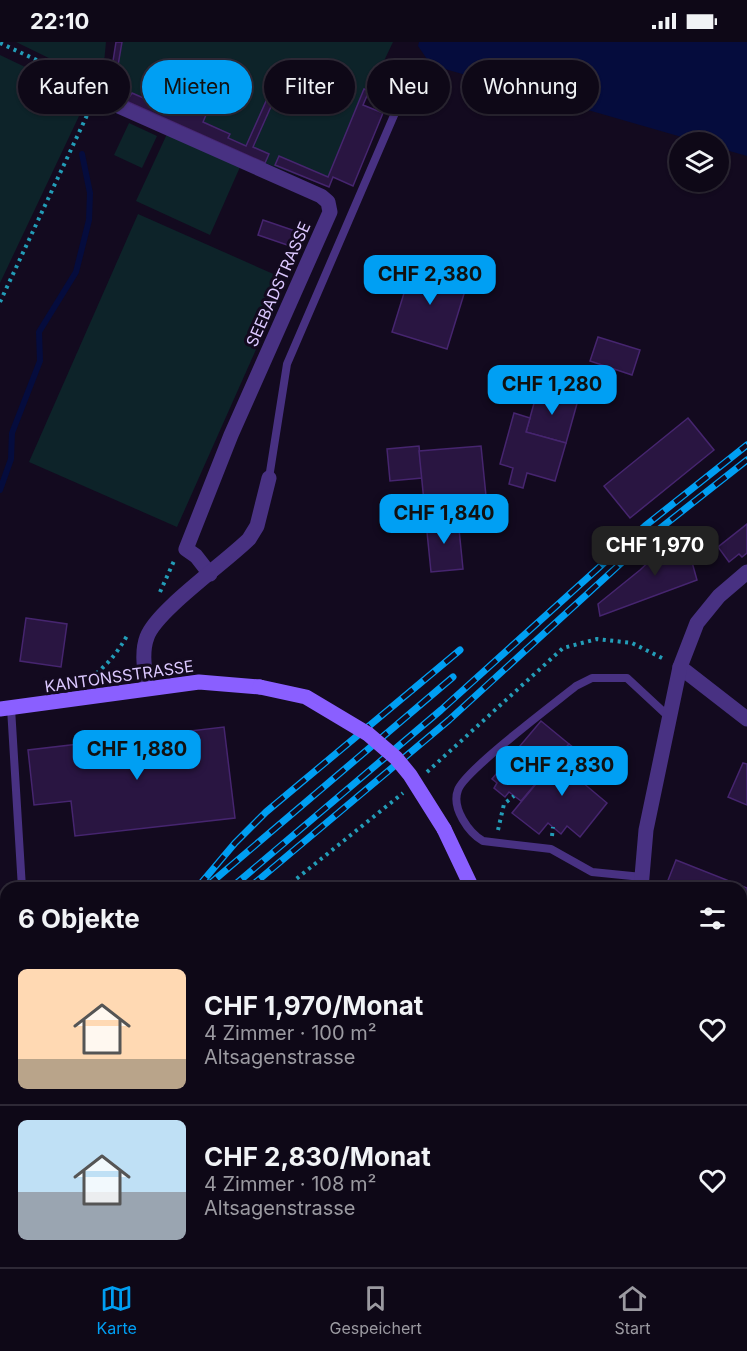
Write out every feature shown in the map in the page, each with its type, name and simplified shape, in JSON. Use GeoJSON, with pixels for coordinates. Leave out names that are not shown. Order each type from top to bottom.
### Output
{"type":"FeatureCollection","features":[{"type":"Feature","properties":{"kind":"main road","name":"KANTONSSTRASSE"},"geometry":{"type":"LineString","coordinates":[[6,709],[147,687],[200,682],[260,687],[306,697],[368,734],[396,758],[411,775],[444,829],[469,882]]}},
{"type":"Feature","properties":{"kind":"street","name":"SEEBADSTRASSE"},"geometry":{"type":"LineString","coordinates":[[130,111],[321,196],[328,202],[330,212],[231,435],[186,549],[196,556],[210,574]]}},
{"type":"Feature","properties":{"kind":"street"},"geometry":{"type":"LineString","coordinates":[[147,687],[144,655],[150,630],[167,610],[238,549],[254,532],[269,478]]}},
{"type":"Feature","properties":{"kind":"street"},"geometry":{"type":"LineString","coordinates":[[641,882],[646,830],[680,667],[697,623],[719,596],[747,572]]}},
{"type":"Feature","properties":{"kind":"street"},"geometry":{"type":"LineString","coordinates":[[680,667],[747,719]]}},
{"type":"Feature","properties":{"kind":"lane"},"geometry":{"type":"LineString","coordinates":[[269,478],[287,364],[394,114]]}},
{"type":"Feature","properties":{"kind":"lane"},"geometry":{"type":"LineString","coordinates":[[641,882],[592,872],[551,849],[483,841],[475,836],[465,823],[456,803],[458,789],[475,769],[576,686],[592,678],[627,678],[669,717]]}},
{"type":"Feature","properties":{"kind":"lane"},"geometry":{"type":"LineString","coordinates":[[6,709],[21,882]]}},
{"type":"Feature","properties":{"kind":"path"},"geometry":{"type":"LineString","coordinates":[[0,43],[37,60]]}},
{"type":"Feature","properties":{"kind":"path"},"geometry":{"type":"LineString","coordinates":[[0,302],[88,114]]}},
{"type":"Feature","properties":{"kind":"path"},"geometry":{"type":"LineString","coordinates":[[159,594],[176,556]]}},
{"type":"Feature","properties":{"kind":"path"},"geometry":{"type":"LineString","coordinates":[[85,680],[105,666],[118,651],[131,629]]}},
{"type":"Feature","properties":{"kind":"path"},"geometry":{"type":"LineString","coordinates":[[419,779],[563,648],[597,639],[632,643],[680,667]]}},
{"type":"Feature","properties":{"kind":"path"},"geometry":{"type":"LineString","coordinates":[[292,882],[411,786]]}},
{"type":"Feature","properties":{"kind":"path"},"geometry":{"type":"LineString","coordinates":[[496,843],[504,804],[514,796]]}},
{"type":"Feature","properties":{"kind":"shaded area"},"geometry":{"type":"Polygon","coordinates":[[[16,42],[106,42],[104,60],[53,60],[16,42]]]}},
{"type":"Feature","properties":{"kind":"shaded area"},"geometry":{"type":"Polygon","coordinates":[[[116,42],[393,42],[384,60],[367,60],[367,97],[363,105],[367,107],[367,114],[383,114],[353,186],[333,177],[329,187],[265,163],[155,114],[252,114],[252,60],[142,60],[142,108],[130,103],[130,60],[113,60],[116,42]]]}},
{"type":"Feature","properties":{"kind":"shaded area"},"geometry":{"type":"Polygon","coordinates":[[[419,42],[747,42],[747,156],[729,151],[729,132],[669,133],[599,113],[599,60],[462,60],[462,74],[450,70],[450,60],[428,60],[418,46],[419,42]]]}},
{"type":"Feature","properties":{"kind":"shaded area"},"geometry":{"type":"Polygon","coordinates":[[[0,55],[18,64],[18,114],[80,114],[0,283],[0,55]]]}},
{"type":"Feature","properties":{"kind":"shaded area"},"geometry":{"type":"Polygon","coordinates":[[[129,123],[157,136],[142,168],[114,155],[129,123]]]}},
{"type":"Feature","properties":{"kind":"shaded area"},"geometry":{"type":"Polygon","coordinates":[[[167,134],[240,167],[210,235],[136,201],[167,134]]]}},
{"type":"Feature","properties":{"kind":"shaded area"},"geometry":{"type":"Polygon","coordinates":[[[138,214],[287,280],[177,527],[29,462],[138,214]]]}},
{"type":"Feature","properties":{"kind":"building"},"geometry":{"type":"Polygon","coordinates":[[[116,42],[122,42],[119,60],[113,60],[116,42]]]}},
{"type":"Feature","properties":{"kind":"building"},"geometry":{"type":"Polygon","coordinates":[[[364,89],[367,90],[367,96],[363,105],[367,107],[367,114],[383,114],[353,186],[333,177],[329,187],[275,165],[279,156],[328,177],[364,89]]]}},
{"type":"Feature","properties":{"kind":"building"},"geometry":{"type":"Polygon","coordinates":[[[132,93],[142,97],[142,108],[130,103],[132,93]]]}},
{"type":"Feature","properties":{"kind":"building"},"geometry":{"type":"Polygon","coordinates":[[[264,106],[264,114],[268,114],[253,147],[269,154],[265,163],[155,114],[206,114],[203,122],[230,134],[228,138],[246,146],[264,106]]]}},
{"type":"Feature","properties":{"kind":"building"},"geometry":{"type":"Polygon","coordinates":[[[263,220],[304,234],[299,249],[258,235],[263,220]]]}},
{"type":"Feature","properties":{"kind":"building"},"geometry":{"type":"Polygon","coordinates":[[[413,264],[468,281],[447,349],[392,332],[413,264]]]}},
{"type":"Feature","properties":{"kind":"building"},"geometry":{"type":"Polygon","coordinates":[[[598,337],[640,350],[632,375],[590,361],[598,337]]]}},
{"type":"Feature","properties":{"kind":"building"},"geometry":{"type":"Polygon","coordinates":[[[538,389],[578,400],[566,443],[526,432],[538,389]]]}},
{"type":"Feature","properties":{"kind":"building"},"geometry":{"type":"Polygon","coordinates":[[[514,413],[530,418],[526,432],[566,443],[555,481],[527,473],[523,488],[509,484],[513,468],[500,464],[514,413]]]}},
{"type":"Feature","properties":{"kind":"building"},"geometry":{"type":"Polygon","coordinates":[[[688,418],[714,450],[630,518],[604,486],[688,418]]]}},
{"type":"Feature","properties":{"kind":"building"},"geometry":{"type":"Polygon","coordinates":[[[419,446],[422,478],[390,481],[387,449],[419,446]]]}},
{"type":"Feature","properties":{"kind":"building"},"geometry":{"type":"Polygon","coordinates":[[[481,446],[488,516],[426,522],[419,451],[481,446]]]}},
{"type":"Feature","properties":{"kind":"building"},"geometry":{"type":"Polygon","coordinates":[[[458,519],[463,569],[431,572],[426,522],[458,519]]]}},
{"type":"Feature","properties":{"kind":"building"},"geometry":{"type":"Polygon","coordinates":[[[747,524],[747,553],[742,557],[739,554],[729,562],[718,547],[747,524]]]}},
{"type":"Feature","properties":{"kind":"building"},"geometry":{"type":"Polygon","coordinates":[[[683,530],[697,580],[600,616],[598,604],[640,570],[683,530]]]}},
{"type":"Feature","properties":{"kind":"building"},"geometry":{"type":"Polygon","coordinates":[[[26,618],[67,624],[61,667],[20,661],[26,618]]]}},
{"type":"Feature","properties":{"kind":"building"},"geometry":{"type":"Polygon","coordinates":[[[541,721],[569,744],[521,801],[509,792],[505,797],[494,788],[497,783],[492,779],[541,721]]]}},
{"type":"Feature","properties":{"kind":"building"},"geometry":{"type":"Polygon","coordinates":[[[224,727],[235,818],[75,836],[71,801],[34,805],[28,750],[224,727]]]}},
{"type":"Feature","properties":{"kind":"building"},"geometry":{"type":"Polygon","coordinates":[[[569,744],[596,765],[582,782],[607,803],[580,837],[567,826],[561,834],[548,823],[539,834],[512,813],[569,744]]]}},
{"type":"Feature","properties":{"kind":"building"},"geometry":{"type":"Polygon","coordinates":[[[743,763],[747,764],[747,805],[728,797],[743,763]]]}},
{"type":"Feature","properties":{"kind":"building"},"geometry":{"type":"Polygon","coordinates":[[[676,860],[732,882],[667,882],[676,860]]]}},
{"type":"Feature","properties":{"kind":"waterway"},"geometry":{"type":"LineString","coordinates":[[0,490],[11,459],[12,433],[40,361],[39,332],[76,272],[89,220],[90,193],[82,154]]}},
{"type":"Feature","properties":{"kind":"railway"},"geometry":{"type":"LineString","coordinates":[[238,882],[441,710],[645,526],[747,445]]}},
{"type":"Feature","properties":{"kind":"railway"},"geometry":{"type":"LineString","coordinates":[[256,882],[449,720],[653,534],[747,460]]}},
{"type":"Feature","properties":{"kind":"railway"},"geometry":{"type":"LineString","coordinates":[[202,882],[235,843],[266,812],[460,650]]}},
{"type":"Feature","properties":{"kind":"railway"},"geometry":{"type":"LineString","coordinates":[[212,882],[453,677]]}}]}
